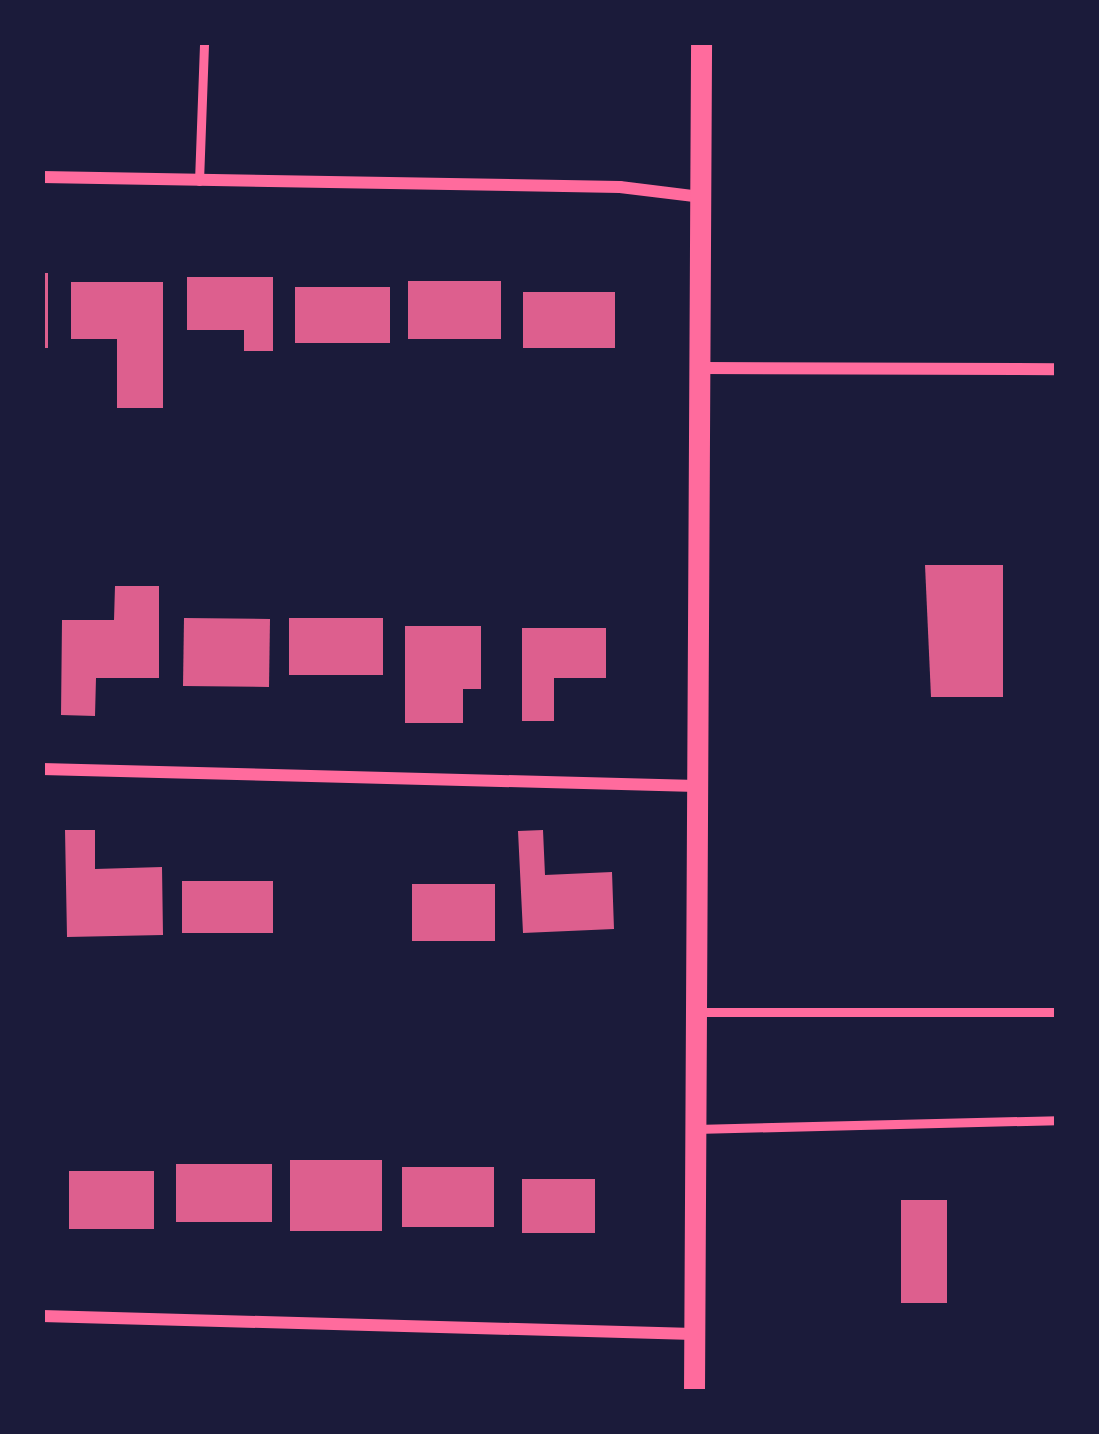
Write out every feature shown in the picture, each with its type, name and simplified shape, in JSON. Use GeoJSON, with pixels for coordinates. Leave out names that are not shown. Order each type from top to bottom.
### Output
{"type":"FeatureCollection","features":[{"type":"Feature","properties":{"kind":"street"},"geometry":{"type":"LineString","coordinates":[[694,1392],[701,42]]}},
{"type":"Feature","properties":{"kind":"street"},"geometry":{"type":"LineString","coordinates":[[42,177],[620,187],[702,197]]}},
{"type":"Feature","properties":{"kind":"street"},"geometry":{"type":"LineString","coordinates":[[702,368],[1057,369]]}},
{"type":"Feature","properties":{"kind":"street"},"geometry":{"type":"LineString","coordinates":[[42,769],[697,786]]}},
{"type":"Feature","properties":{"kind":"street"},"geometry":{"type":"LineString","coordinates":[[42,1316],[694,1334]]}},
{"type":"Feature","properties":{"kind":"lane"},"geometry":{"type":"LineString","coordinates":[[199,181],[204,42]]}},
{"type":"Feature","properties":{"kind":"lane"},"geometry":{"type":"LineString","coordinates":[[696,1012],[1057,1012]]}},
{"type":"Feature","properties":{"kind":"lane"},"geometry":{"type":"LineString","coordinates":[[695,1129],[1057,1120]]}},
{"type":"Feature","properties":{"kind":"building"},"geometry":{"type":"Polygon","coordinates":[[[42,273],[48,273],[48,348],[42,348],[42,273]]]}},
{"type":"Feature","properties":{"kind":"building"},"geometry":{"type":"Polygon","coordinates":[[[187,277],[273,277],[273,351],[244,351],[244,330],[187,330],[187,277]]]}},
{"type":"Feature","properties":{"kind":"building"},"geometry":{"type":"Polygon","coordinates":[[[408,281],[501,281],[501,339],[408,339],[408,281]]]}},
{"type":"Feature","properties":{"kind":"building"},"geometry":{"type":"Polygon","coordinates":[[[71,282],[163,282],[163,408],[117,408],[117,339],[71,339],[71,282]]]}},
{"type":"Feature","properties":{"kind":"building"},"geometry":{"type":"Polygon","coordinates":[[[295,287],[390,287],[390,343],[295,343],[295,287]]]}},
{"type":"Feature","properties":{"kind":"building"},"geometry":{"type":"Polygon","coordinates":[[[523,292],[615,292],[615,348],[523,348],[523,292]]]}},
{"type":"Feature","properties":{"kind":"building"},"geometry":{"type":"Polygon","coordinates":[[[925,565],[1003,565],[1003,697],[931,697],[925,565]]]}},
{"type":"Feature","properties":{"kind":"building"},"geometry":{"type":"Polygon","coordinates":[[[115,586],[159,586],[159,678],[96,678],[95,716],[61,715],[62,620],[114,620],[115,586]]]}},
{"type":"Feature","properties":{"kind":"building"},"geometry":{"type":"Polygon","coordinates":[[[184,618],[270,619],[269,687],[183,686],[184,618]]]}},
{"type":"Feature","properties":{"kind":"building"},"geometry":{"type":"Polygon","coordinates":[[[289,618],[383,618],[383,675],[289,675],[289,618]]]}},
{"type":"Feature","properties":{"kind":"building"},"geometry":{"type":"Polygon","coordinates":[[[405,626],[481,626],[481,689],[463,689],[463,723],[405,723],[405,626]]]}},
{"type":"Feature","properties":{"kind":"building"},"geometry":{"type":"Polygon","coordinates":[[[522,628],[606,628],[606,678],[554,678],[554,721],[522,721],[522,628]]]}},
{"type":"Feature","properties":{"kind":"building"},"geometry":{"type":"Polygon","coordinates":[[[65,830],[95,830],[95,869],[162,867],[163,935],[67,937],[65,830]]]}},
{"type":"Feature","properties":{"kind":"building"},"geometry":{"type":"Polygon","coordinates":[[[543,830],[545,875],[612,872],[614,929],[523,933],[518,831],[543,830]]]}},
{"type":"Feature","properties":{"kind":"building"},"geometry":{"type":"Polygon","coordinates":[[[182,881],[273,881],[273,933],[182,933],[182,881]]]}},
{"type":"Feature","properties":{"kind":"building"},"geometry":{"type":"Polygon","coordinates":[[[412,884],[495,884],[495,941],[412,941],[412,884]]]}},
{"type":"Feature","properties":{"kind":"building"},"geometry":{"type":"Polygon","coordinates":[[[290,1160],[382,1160],[382,1231],[290,1231],[290,1160]]]}},
{"type":"Feature","properties":{"kind":"building"},"geometry":{"type":"Polygon","coordinates":[[[176,1164],[272,1164],[272,1222],[176,1222],[176,1164]]]}},
{"type":"Feature","properties":{"kind":"building"},"geometry":{"type":"Polygon","coordinates":[[[402,1167],[494,1167],[494,1227],[402,1227],[402,1167]]]}},
{"type":"Feature","properties":{"kind":"building"},"geometry":{"type":"Polygon","coordinates":[[[69,1171],[154,1171],[154,1229],[69,1229],[69,1171]]]}},
{"type":"Feature","properties":{"kind":"building"},"geometry":{"type":"Polygon","coordinates":[[[522,1179],[595,1179],[595,1233],[522,1233],[522,1179]]]}},
{"type":"Feature","properties":{"kind":"building"},"geometry":{"type":"Polygon","coordinates":[[[901,1200],[947,1200],[947,1303],[901,1303],[901,1200]]]}}]}
